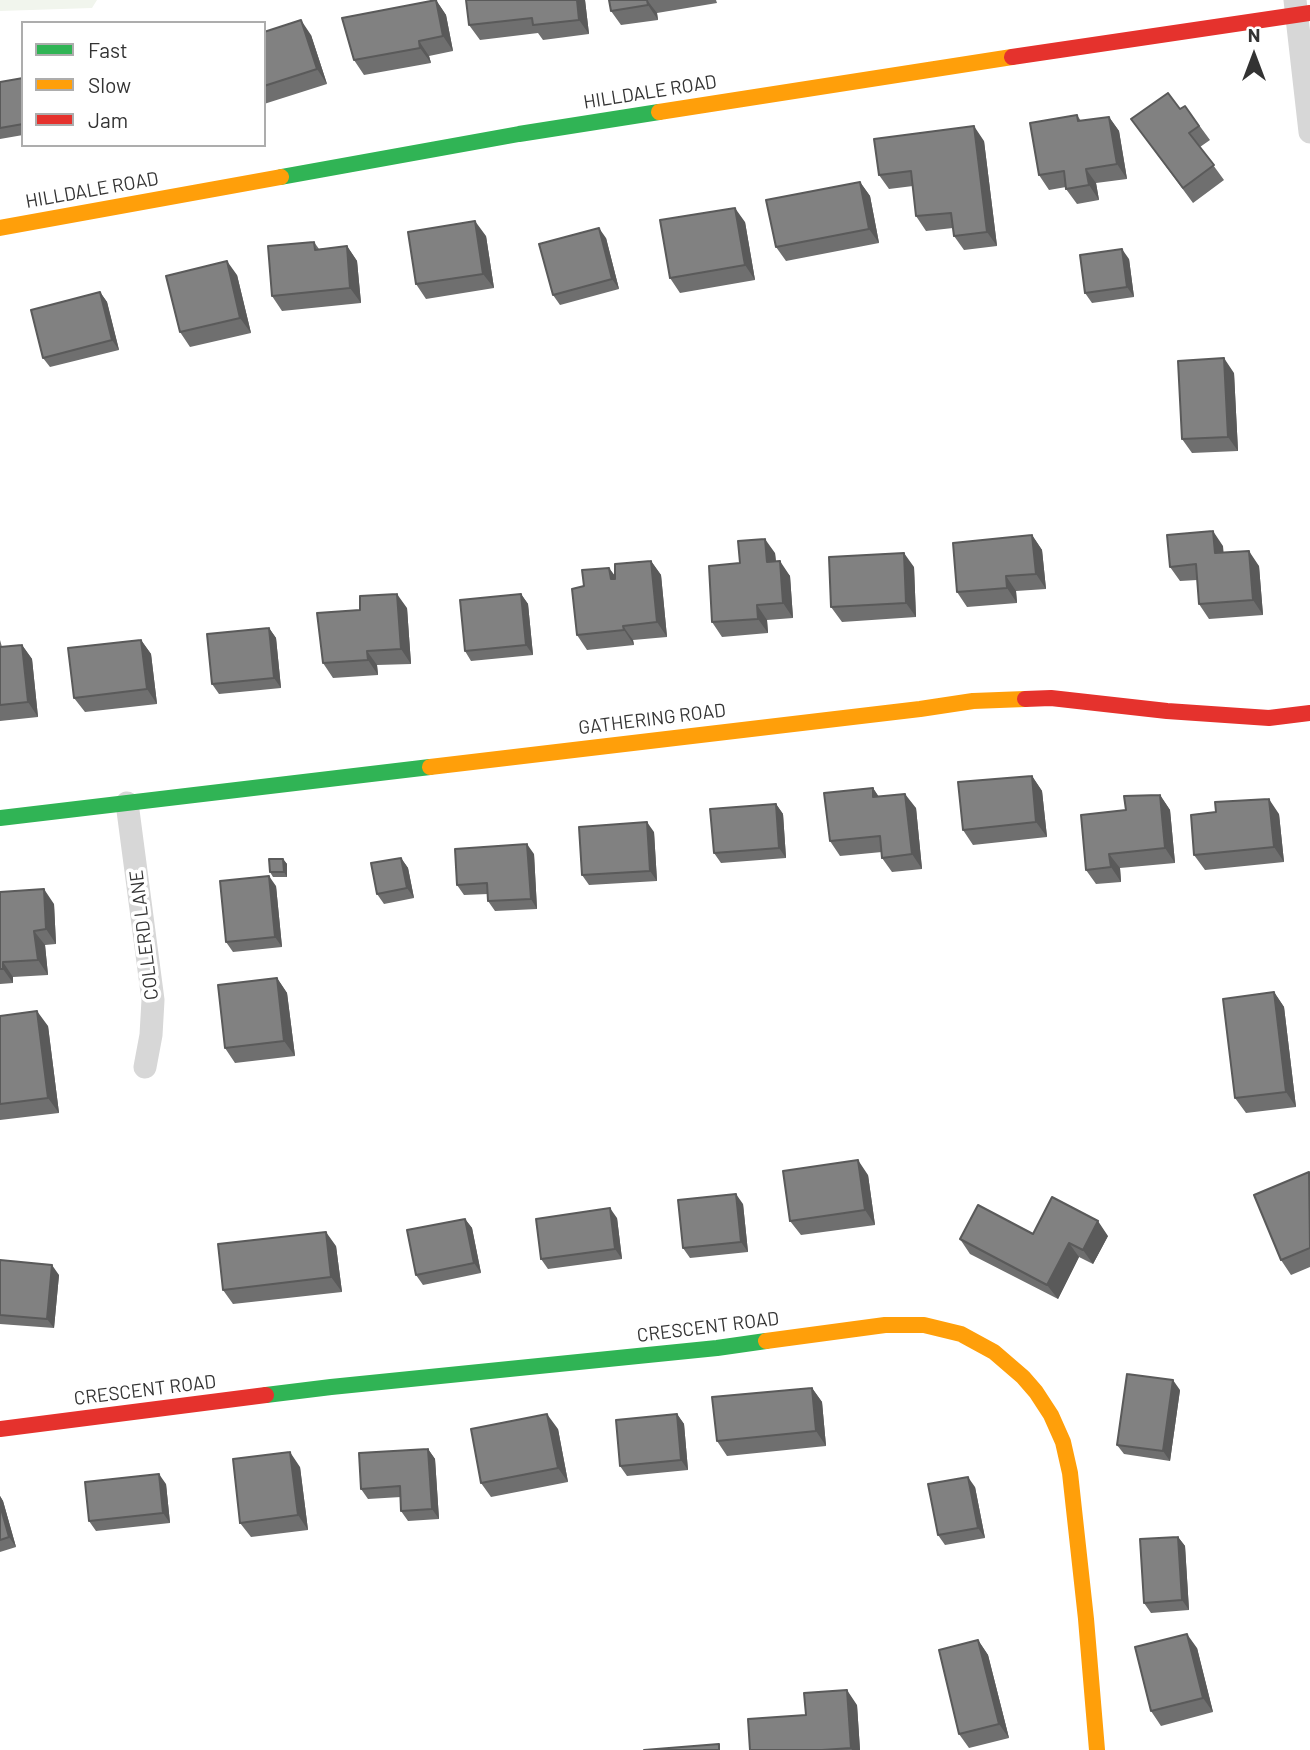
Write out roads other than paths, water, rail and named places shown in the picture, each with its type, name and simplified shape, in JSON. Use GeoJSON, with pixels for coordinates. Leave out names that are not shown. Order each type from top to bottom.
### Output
{"type":"FeatureCollection","features":[{"type":"Feature","properties":{"kind":"street"},"geometry":{"type":"LineString","coordinates":[[1300,9],[1310,132]]}},
{"type":"Feature","properties":{"kind":"street","name":"HILLDALE ROAD"},"geometry":{"type":"LineString","coordinates":[[0,228],[519,134],[1135,38],[1300,9]]}},
{"type":"Feature","properties":{"kind":"street","name":"GATHERING ROAD"},"geometry":{"type":"LineString","coordinates":[[0,818],[972,701],[1051,698],[1269,719],[1310,713]]}},
{"type":"Feature","properties":{"kind":"street","name":"COLLERD LANE"},"geometry":{"type":"LineString","coordinates":[[127,803],[153,1000],[151,1035],[145,1067]]}},
{"type":"Feature","properties":{"kind":"street","name":"CRESCENT ROAD"},"geometry":{"type":"LineString","coordinates":[[0,1429],[331,1387],[718,1348],[885,1325],[923,1325],[961,1334],[994,1352],[1023,1377],[1051,1415],[1063,1442],[1070,1474],[1097,1750]]}}]}
